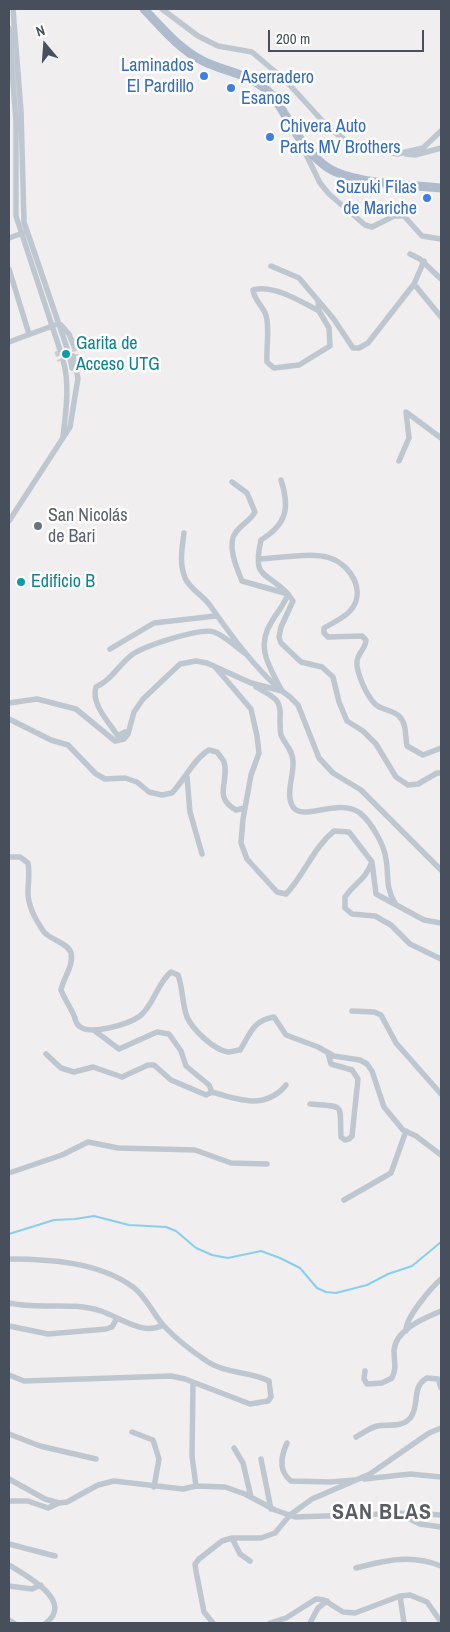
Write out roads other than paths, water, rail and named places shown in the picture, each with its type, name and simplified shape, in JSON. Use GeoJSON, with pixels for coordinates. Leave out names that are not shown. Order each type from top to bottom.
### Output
{"type":"FeatureCollection","features":[{"type":"Feature","properties":{"kind":"main road"},"geometry":{"type":"LineString","coordinates":[[144,9],[176,42],[191,54],[205,63],[249,78],[262,86],[272,95],[298,137],[321,162],[334,172],[351,178],[441,188]]}},
{"type":"Feature","properties":{"kind":"street"},"geometry":{"type":"LineString","coordinates":[[13,9],[17,39],[23,152],[24,233]]}},
{"type":"Feature","properties":{"kind":"street"},"geometry":{"type":"LineString","coordinates":[[162,9],[198,36],[218,46],[252,52],[286,81],[337,135],[378,151],[397,154],[415,155],[441,148]]}},
{"type":"Feature","properties":{"kind":"street"},"geometry":{"type":"LineString","coordinates":[[9,28],[16,122],[16,211],[57,328],[66,348],[69,334],[57,328],[29,334],[9,342]]}},
{"type":"Feature","properties":{"kind":"street"},"geometry":{"type":"LineString","coordinates":[[9,39],[17,39]]}},
{"type":"Feature","properties":{"kind":"street"},"geometry":{"type":"LineString","coordinates":[[397,154],[422,148],[441,131]]}},
{"type":"Feature","properties":{"kind":"street"},"geometry":{"type":"LineString","coordinates":[[298,137],[320,183],[329,194],[366,225],[372,227],[394,216],[404,216],[422,236],[441,239]]}},
{"type":"Feature","properties":{"kind":"street"},"geometry":{"type":"LineString","coordinates":[[9,238],[24,233]]}},
{"type":"Feature","properties":{"kind":"street"},"geometry":{"type":"LineString","coordinates":[[410,254],[424,261],[441,279]]}},
{"type":"Feature","properties":{"kind":"street"},"geometry":{"type":"LineString","coordinates":[[271,266],[299,278],[333,318],[347,343],[353,348],[359,348],[368,343],[414,284],[424,261]]}},
{"type":"Feature","properties":{"kind":"street"},"geometry":{"type":"LineString","coordinates":[[9,270],[29,334]]}},
{"type":"Feature","properties":{"kind":"street"},"geometry":{"type":"LineString","coordinates":[[414,284],[441,317]]}},
{"type":"Feature","properties":{"kind":"street"},"geometry":{"type":"LineString","coordinates":[[318,302],[319,311],[329,328],[330,346],[299,365],[274,368],[267,362],[267,321],[265,312],[254,295],[253,290],[259,289],[276,292],[319,311]]}},
{"type":"Feature","properties":{"kind":"street"},"geometry":{"type":"LineString","coordinates":[[9,519],[62,438],[71,420],[76,382],[68,358],[66,378],[67,404],[62,438]]}},
{"type":"Feature","properties":{"kind":"street"},"geometry":{"type":"LineString","coordinates":[[400,461],[409,438],[406,412],[441,438]]}},
{"type":"Feature","properties":{"kind":"street"},"geometry":{"type":"LineString","coordinates":[[281,480],[287,499],[285,512],[272,534],[262,540],[260,559],[260,571],[288,594],[293,602],[279,636],[281,643],[301,662],[322,667],[334,677],[339,702],[347,721],[363,731],[376,744],[396,778],[408,785],[418,784],[437,773],[441,773]]}},
{"type":"Feature","properties":{"kind":"street"},"geometry":{"type":"LineString","coordinates":[[232,482],[247,493],[255,512],[249,522],[236,532],[232,541],[236,567],[242,581],[288,594]]}},
{"type":"Feature","properties":{"kind":"street"},"geometry":{"type":"LineString","coordinates":[[184,532],[180,556],[186,580],[208,603],[215,616],[246,654],[298,705],[319,758],[325,766],[361,790],[441,870]]}},
{"type":"Feature","properties":{"kind":"street"},"geometry":{"type":"LineString","coordinates":[[260,559],[303,556],[329,558],[347,568],[355,580],[357,597],[350,611],[324,628],[324,633],[328,637],[362,636],[366,640],[366,644],[357,659],[364,686],[375,704],[399,715],[404,724],[407,746],[415,752],[423,755],[441,748]]}},
{"type":"Feature","properties":{"kind":"street"},"geometry":{"type":"LineString","coordinates":[[282,691],[269,665],[262,642],[264,632],[284,605],[288,594]]}},
{"type":"Feature","properties":{"kind":"street"},"geometry":{"type":"LineString","coordinates":[[110,649],[154,623],[215,616]]}},
{"type":"Feature","properties":{"kind":"street"},"geometry":{"type":"LineString","coordinates":[[125,732],[118,736],[96,702],[94,694],[96,687],[105,683],[132,654],[142,649],[203,631],[213,632],[246,654]]}},
{"type":"Feature","properties":{"kind":"street"},"geometry":{"type":"LineString","coordinates":[[9,703],[37,699],[76,709],[115,741],[124,739],[128,734],[134,712],[143,699],[180,664],[196,661],[214,666],[251,684],[275,698],[281,707],[281,735],[291,749],[294,761],[289,799],[292,806],[296,811],[304,814],[345,806],[361,814],[378,837],[386,858],[389,893],[394,903]]}},
{"type":"Feature","properties":{"kind":"street"},"geometry":{"type":"LineString","coordinates":[[214,666],[251,709],[257,736],[259,753],[245,808],[241,843],[247,859],[277,892],[286,894],[323,840],[334,831],[349,832],[372,862],[376,894],[424,920],[441,923]]}},
{"type":"Feature","properties":{"kind":"street"},"geometry":{"type":"LineString","coordinates":[[251,684],[282,691]]}},
{"type":"Feature","properties":{"kind":"street"},"geometry":{"type":"LineString","coordinates":[[9,719],[51,740],[68,745],[96,774],[105,779],[125,778],[136,782],[149,792],[172,793],[187,777],[200,755],[209,750],[217,752],[224,762],[222,794],[228,806],[236,810],[245,808]]}},
{"type":"Feature","properties":{"kind":"street"},"geometry":{"type":"LineString","coordinates":[[187,777],[190,812],[202,854]]}},
{"type":"Feature","properties":{"kind":"street"},"geometry":{"type":"LineString","coordinates":[[9,857],[20,857],[28,863],[30,875],[28,895],[34,916],[45,933],[56,942],[66,946],[71,953],[70,966],[62,984],[63,995],[71,1007],[77,1024],[83,1029],[94,1030],[121,1024],[140,1016],[157,993],[164,978],[171,972],[178,975],[187,1016],[195,1028],[214,1046],[228,1052],[240,1050],[254,1025],[264,1019],[274,1017],[286,1034],[334,1056],[360,1060],[367,1064],[372,1071],[384,1107],[406,1131],[441,1154]]}},
{"type":"Feature","properties":{"kind":"street"},"geometry":{"type":"LineString","coordinates":[[372,862],[366,876],[344,897],[345,908],[352,914],[375,916],[391,925],[410,944],[441,959]]}},
{"type":"Feature","properties":{"kind":"street"},"geometry":{"type":"LineString","coordinates":[[352,1011],[374,1012],[381,1015],[396,1043],[441,1094]]}},
{"type":"Feature","properties":{"kind":"street"},"geometry":{"type":"LineString","coordinates":[[94,1030],[119,1049],[157,1032],[169,1034],[181,1051],[186,1066],[209,1085],[212,1092]]}},
{"type":"Feature","properties":{"kind":"street"},"geometry":{"type":"LineString","coordinates":[[310,1104],[336,1106],[342,1117],[342,1137],[345,1140],[352,1136],[358,1079],[352,1070],[331,1064],[328,1053]]}},
{"type":"Feature","properties":{"kind":"street"},"geometry":{"type":"LineString","coordinates":[[46,1054],[61,1068],[74,1072],[93,1067],[122,1077],[148,1065],[154,1066],[171,1080],[206,1095],[212,1092],[236,1099],[252,1101],[273,1098],[286,1085]]}},
{"type":"Feature","properties":{"kind":"street"},"geometry":{"type":"LineString","coordinates":[[344,1200],[391,1174],[406,1131]]}},
{"type":"Feature","properties":{"kind":"street"},"geometry":{"type":"LineString","coordinates":[[9,1173],[62,1155],[88,1142],[118,1148],[195,1150],[231,1163],[267,1164]]}},
{"type":"Feature","properties":{"kind":"street"},"geometry":{"type":"LineString","coordinates":[[9,1259],[56,1261],[80,1265],[109,1274],[134,1287],[163,1325],[209,1363],[222,1368],[260,1376],[269,1381],[271,1397],[260,1403],[250,1404],[193,1382],[171,1376],[24,1380],[9,1375]]}},
{"type":"Feature","properties":{"kind":"street"},"geometry":{"type":"LineString","coordinates":[[406,1331],[405,1325],[410,1317],[441,1279]]}},
{"type":"Feature","properties":{"kind":"street"},"geometry":{"type":"LineString","coordinates":[[9,1303],[30,1308],[76,1305],[149,1330],[163,1325]]}},
{"type":"Feature","properties":{"kind":"street"},"geometry":{"type":"LineString","coordinates":[[365,1371],[364,1379],[367,1384],[382,1383],[392,1378],[396,1365],[394,1349],[406,1331],[413,1324],[441,1311]]}},
{"type":"Feature","properties":{"kind":"street"},"geometry":{"type":"LineString","coordinates":[[9,1326],[48,1334],[106,1329],[112,1327],[117,1318]]}},
{"type":"Feature","properties":{"kind":"street"},"geometry":{"type":"LineString","coordinates":[[356,1437],[371,1428],[400,1425],[407,1421],[414,1411],[418,1386],[427,1378],[438,1379],[441,1388]]}},
{"type":"Feature","properties":{"kind":"street"},"geometry":{"type":"LineString","coordinates":[[193,1382],[192,1456],[196,1486]]}},
{"type":"Feature","properties":{"kind":"street"},"geometry":{"type":"LineString","coordinates":[[213,1623],[204,1612],[195,1564],[216,1546],[232,1538],[268,1537],[283,1526],[290,1515],[312,1499],[360,1479],[429,1433],[441,1428]]}},
{"type":"Feature","properties":{"kind":"street"},"geometry":{"type":"LineString","coordinates":[[132,1432],[153,1440],[160,1459],[154,1487]]}},
{"type":"Feature","properties":{"kind":"street"},"geometry":{"type":"LineString","coordinates":[[9,1434],[40,1446],[96,1459]]}},
{"type":"Feature","properties":{"kind":"street"},"geometry":{"type":"LineString","coordinates":[[287,1443],[282,1456],[282,1466],[286,1477],[291,1481],[330,1482],[410,1474],[441,1477]]}},
{"type":"Feature","properties":{"kind":"street"},"geometry":{"type":"LineString","coordinates":[[234,1448],[244,1464],[251,1497]]}},
{"type":"Feature","properties":{"kind":"street"},"geometry":{"type":"LineString","coordinates":[[261,1459],[272,1509]]}},
{"type":"Feature","properties":{"kind":"street"},"geometry":{"type":"LineString","coordinates":[[9,1479],[45,1499],[58,1503]]}},
{"type":"Feature","properties":{"kind":"street"},"geometry":{"type":"LineString","coordinates":[[9,1501],[28,1502],[48,1508],[58,1503],[67,1502],[114,1480],[154,1487],[183,1489],[196,1486],[225,1487],[251,1497],[272,1509],[295,1517],[398,1513],[441,1515]]}},
{"type":"Feature","properties":{"kind":"street"},"geometry":{"type":"LineString","coordinates":[[398,1513],[420,1524],[441,1527]]}},
{"type":"Feature","properties":{"kind":"street"},"geometry":{"type":"LineString","coordinates":[[232,1538],[240,1554],[250,1561]]}},
{"type":"Feature","properties":{"kind":"street"},"geometry":{"type":"LineString","coordinates":[[9,1544],[17,1548],[55,1556]]}},
{"type":"Feature","properties":{"kind":"street"},"geometry":{"type":"LineString","coordinates":[[356,1568],[399,1558],[427,1560],[441,1566]]}},
{"type":"Feature","properties":{"kind":"street"},"geometry":{"type":"LineString","coordinates":[[9,1565],[41,1585],[53,1602],[54,1612],[52,1619],[46,1623]]}},
{"type":"Feature","properties":{"kind":"street"},"geometry":{"type":"LineString","coordinates":[[9,1586],[32,1589],[41,1585]]}},
{"type":"Feature","properties":{"kind":"street"},"geometry":{"type":"LineString","coordinates":[[270,1623],[286,1618],[310,1601],[316,1599],[327,1601],[343,1612],[355,1614],[400,1596],[410,1595],[427,1602],[441,1622]]}},
{"type":"Feature","properties":{"kind":"street"},"geometry":{"type":"LineString","coordinates":[[400,1596],[404,1623]]}},
{"type":"Feature","properties":{"kind":"street"},"geometry":{"type":"LineString","coordinates":[[310,1623],[318,1608],[327,1601]]}},
{"type":"Feature","properties":{"kind":"street"},"geometry":{"type":"LineString","coordinates":[[9,1620],[14,1623]]}},
{"type":"Feature","properties":{"kind":"waterway"},"geometry":{"type":"LineString","coordinates":[[9,1234],[54,1220],[94,1216],[129,1225],[166,1227],[176,1231],[196,1248],[212,1255],[228,1258],[261,1251],[280,1258],[300,1268],[317,1288],[326,1292],[336,1293],[367,1285],[388,1274],[412,1266],[441,1242]]}},
{"type":"Feature","properties":{"kind":"tunnel"},"geometry":{"type":"LineString","coordinates":[[74,346],[76,356]]}},
{"type":"Feature","properties":{"kind":"tunnel"},"geometry":{"type":"LineString","coordinates":[[57,351],[60,361]]}},
{"type":"Feature","properties":{"kind":"place","name":"Laminados El Pardillo"},"geometry":{"type":"Point","coordinates":[204,76]}},
{"type":"Feature","properties":{"kind":"place","name":"Aserradero Esanos"},"geometry":{"type":"Point","coordinates":[231,88]}},
{"type":"Feature","properties":{"kind":"place","name":"Chivera Auto Parts MV Brothers"},"geometry":{"type":"Point","coordinates":[270,137]}},
{"type":"Feature","properties":{"kind":"place","name":"Suzuki Filas de Mariche"},"geometry":{"type":"Point","coordinates":[427,198]}},
{"type":"Feature","properties":{"kind":"place","name":"Garita de Acceso UTG"},"geometry":{"type":"Point","coordinates":[66,354]}},
{"type":"Feature","properties":{"kind":"place","name":"San Nicolás de Bari"},"geometry":{"type":"Point","coordinates":[38,526]}},
{"type":"Feature","properties":{"kind":"place","name":"Edificio B"},"geometry":{"type":"Point","coordinates":[21,582]}},
{"type":"Feature","properties":{"kind":"district","name":"SAN BLAS"},"geometry":{"type":"Point","coordinates":[382,1513]}}]}
